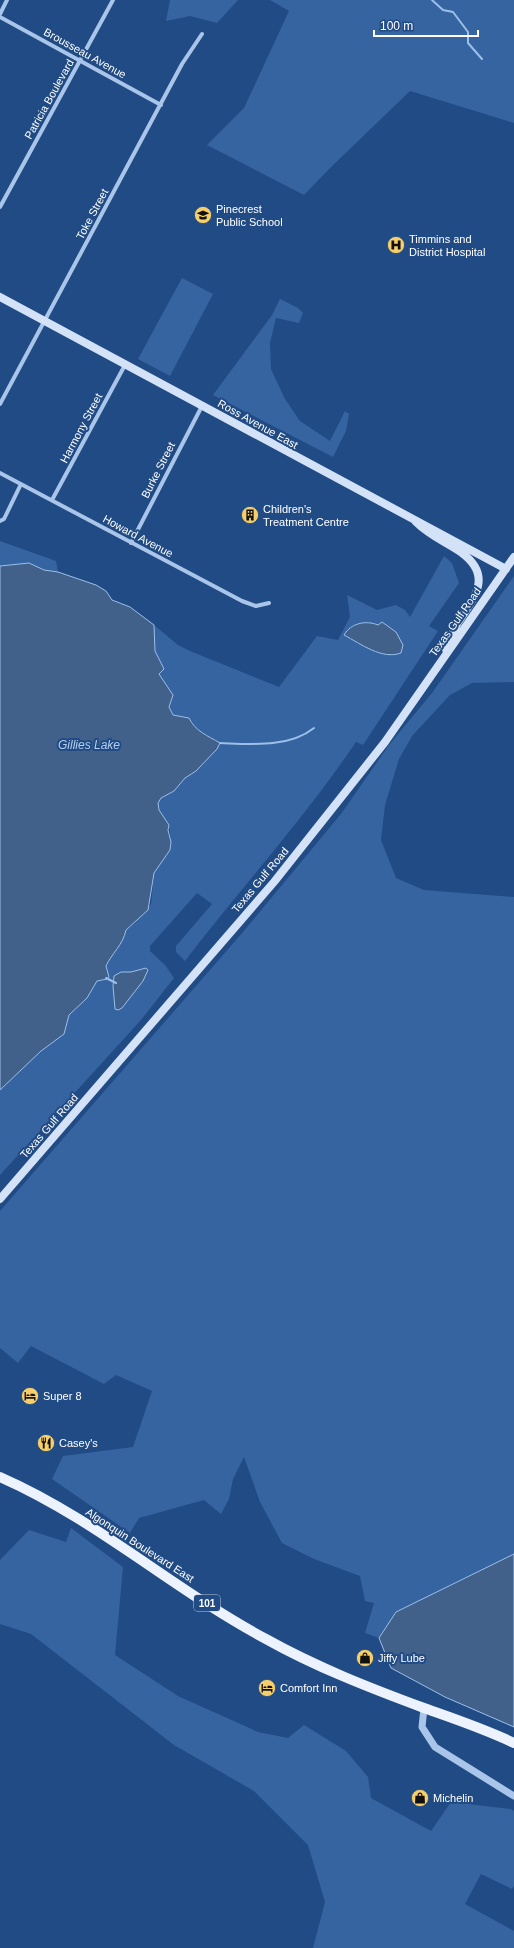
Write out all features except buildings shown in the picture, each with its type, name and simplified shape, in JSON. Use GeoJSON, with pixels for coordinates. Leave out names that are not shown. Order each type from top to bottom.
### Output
{"type":"FeatureCollection","features":[{"type":"Feature","properties":{"kind":"main road","name":"Ross Avenue East"},"geometry":{"type":"LineString","coordinates":[[0,297],[506,569]]}},
{"type":"Feature","properties":{"kind":"main road"},"geometry":{"type":"LineString","coordinates":[[412,518],[425,532],[467,558],[476,568],[479,579],[477,593],[451,636],[442,660]]}},
{"type":"Feature","properties":{"kind":"main road","name":"Texas Gulf Road"},"geometry":{"type":"LineString","coordinates":[[0,1199],[274,882],[385,742],[514,557]]}},
{"type":"Feature","properties":{"kind":"main road","name":"Algonquin Boulevard East"},"geometry":{"type":"LineString","coordinates":[[0,1477],[26,1489],[77,1518],[196,1597],[265,1639],[325,1669],[424,1708]]}},
{"type":"Feature","properties":{"kind":"main road","name":"101"},"geometry":{"type":"LineString","coordinates":[[424,1708],[475,1725],[514,1743]]}},
{"type":"Feature","properties":{"kind":"street"},"geometry":{"type":"LineString","coordinates":[[0,14],[7,0]]}},
{"type":"Feature","properties":{"kind":"street","name":"Patricia Boulevard"},"geometry":{"type":"LineString","coordinates":[[0,207],[113,0]]}},
{"type":"Feature","properties":{"kind":"street","name":"Brousseau Avenue"},"geometry":{"type":"LineString","coordinates":[[0,17],[161,105]]}},
{"type":"Feature","properties":{"kind":"street","name":"Toke Street"},"geometry":{"type":"LineString","coordinates":[[0,404],[182,64],[202,34]]}},
{"type":"Feature","properties":{"kind":"street","name":"Harmony Street"},"geometry":{"type":"LineString","coordinates":[[52,500],[125,364]]}},
{"type":"Feature","properties":{"kind":"street","name":"Burke Street"},"geometry":{"type":"LineString","coordinates":[[131,543],[202,406]]}},
{"type":"Feature","properties":{"kind":"street","name":"Howard Avenue"},"geometry":{"type":"LineString","coordinates":[[0,473],[242,600],[256,606],[269,603]]}},
{"type":"Feature","properties":{"kind":"street"},"geometry":{"type":"LineString","coordinates":[[0,521],[4,519],[21,484]]}},
{"type":"Feature","properties":{"kind":"street"},"geometry":{"type":"LineString","coordinates":[[424,1708],[422,1727],[435,1747],[514,1796]]}},
{"type":"Feature","properties":{"kind":"shaded area"},"geometry":{"type":"Polygon","coordinates":[[[170,0],[238,0],[217,23],[190,16],[166,21],[170,0]]]}},
{"type":"Feature","properties":{"kind":"shaded area"},"geometry":{"type":"Polygon","coordinates":[[[270,0],[514,0],[514,123],[410,91],[304,195],[207,145],[244,108],[289,11],[270,0]]]}},
{"type":"Feature","properties":{"kind":"shaded area"},"geometry":{"type":"Polygon","coordinates":[[[182,278],[213,294],[170,376],[138,359],[182,278]]]}},
{"type":"Feature","properties":{"kind":"shaded area"},"geometry":{"type":"Polygon","coordinates":[[[280,299],[298,308],[303,313],[299,323],[276,318],[270,343],[271,369],[285,399],[300,421],[330,441],[345,411],[349,414],[346,431],[333,457],[213,395],[272,315],[280,299]]]}},
{"type":"Feature","properties":{"kind":"shaded area"},"geometry":{"type":"Polygon","coordinates":[[[0,541],[56,561],[58,572],[44,570],[29,563],[0,566],[0,541]]]}},
{"type":"Feature","properties":{"kind":"shaded area"},"geometry":{"type":"Polygon","coordinates":[[[444,556],[452,563],[459,583],[429,626],[438,631],[363,745],[356,742],[294,826],[185,961],[176,952],[176,946],[212,904],[197,893],[150,946],[150,951],[165,965],[174,978],[141,1020],[0,1175],[0,1090],[41,1051],[64,1034],[69,1015],[87,998],[97,981],[109,977],[106,966],[108,961],[120,945],[126,930],[143,915],[151,904],[154,873],[170,850],[171,842],[169,825],[159,810],[158,803],[161,798],[174,791],[185,778],[196,771],[217,749],[220,743],[198,730],[189,718],[173,715],[169,707],[173,695],[159,674],[164,669],[155,651],[154,625],[178,645],[190,651],[279,687],[317,636],[338,640],[350,617],[347,595],[377,610],[396,605],[405,610],[410,617],[444,556]]]}},
{"type":"Feature","properties":{"kind":"shaded area"},"geometry":{"type":"Polygon","coordinates":[[[514,576],[514,682],[472,683],[450,695],[412,736],[399,759],[385,805],[381,840],[396,878],[424,890],[514,897],[514,1554],[396,1612],[379,1638],[365,1633],[374,1603],[365,1601],[360,1576],[314,1559],[282,1543],[260,1502],[244,1457],[233,1479],[229,1499],[221,1514],[204,1500],[139,1518],[130,1533],[52,1479],[63,1456],[133,1447],[152,1391],[116,1375],[104,1384],[31,1346],[18,1363],[0,1348],[0,1211],[243,932],[341,814],[389,745],[432,693],[514,576]]]}},
{"type":"Feature","properties":{"kind":"shaded area"},"geometry":{"type":"Polygon","coordinates":[[[71,1528],[123,1567],[115,1655],[178,1696],[258,1732],[288,1738],[304,1725],[346,1751],[368,1777],[371,1798],[431,1831],[451,1802],[511,1809],[514,1811],[514,1886],[512,1889],[481,1874],[465,1904],[514,1931],[514,1948],[313,1948],[325,1902],[308,1845],[254,1791],[174,1745],[31,1634],[0,1624],[0,1560],[29,1530],[66,1542],[71,1528]]]}},
{"type":"Feature","properties":{"kind":"water","name":"Gillies Lake"},"geometry":{"type":"Polygon","coordinates":[[[29,563],[44,570],[58,572],[96,585],[106,591],[112,600],[130,607],[154,625],[155,651],[164,669],[159,674],[173,695],[169,707],[173,715],[189,718],[198,730],[220,743],[217,749],[196,771],[185,778],[174,791],[161,798],[158,803],[159,810],[169,825],[168,830],[171,842],[170,850],[154,873],[148,910],[126,930],[120,945],[108,961],[106,966],[109,977],[107,979],[97,981],[87,998],[69,1015],[64,1034],[41,1051],[0,1090],[0,566],[29,563]]]}},
{"type":"Feature","properties":{"kind":"water"},"geometry":{"type":"Polygon","coordinates":[[[382,622],[396,632],[403,645],[401,653],[394,655],[379,653],[344,635],[355,625],[369,623],[378,625],[382,622]]]}},
{"type":"Feature","properties":{"kind":"water"},"geometry":{"type":"Polygon","coordinates":[[[146,968],[148,970],[143,981],[122,1008],[118,1010],[115,1009],[113,986],[114,976],[121,972],[131,972],[146,968]]]}},
{"type":"Feature","properties":{"kind":"water"},"geometry":{"type":"Polygon","coordinates":[[[514,1554],[514,1727],[445,1697],[391,1668],[379,1638],[396,1612],[514,1554]]]}},
{"type":"Feature","properties":{"kind":"waterway"},"geometry":{"type":"LineString","coordinates":[[432,0],[443,10],[453,12],[468,32],[468,43],[482,59]]}},
{"type":"Feature","properties":{"kind":"waterway"},"geometry":{"type":"LineString","coordinates":[[220,743],[257,744],[281,742],[293,739],[314,728]]}},
{"type":"Feature","properties":{"kind":"waterway"},"geometry":{"type":"LineString","coordinates":[[106,978],[116,983]]}},
{"type":"Feature","properties":{"kind":"place","name":"Pinecrest Public School"},"geometry":{"type":"Point","coordinates":[203,215]}},
{"type":"Feature","properties":{"kind":"place","name":"Timmins and District Hospital"},"geometry":{"type":"Point","coordinates":[396,245]}},
{"type":"Feature","properties":{"kind":"place","name":"Children's Treatment Centre"},"geometry":{"type":"Point","coordinates":[250,515]}},
{"type":"Feature","properties":{"kind":"place","name":"Super 8"},"geometry":{"type":"Point","coordinates":[30,1396]}},
{"type":"Feature","properties":{"kind":"place","name":"Casey's"},"geometry":{"type":"Point","coordinates":[46,1443]}},
{"type":"Feature","properties":{"kind":"place","name":"Jiffy Lube"},"geometry":{"type":"Point","coordinates":[365,1658]}},
{"type":"Feature","properties":{"kind":"place","name":"Comfort Inn"},"geometry":{"type":"Point","coordinates":[267,1688]}},
{"type":"Feature","properties":{"kind":"place","name":"Michelin"},"geometry":{"type":"Point","coordinates":[420,1798]}}]}
